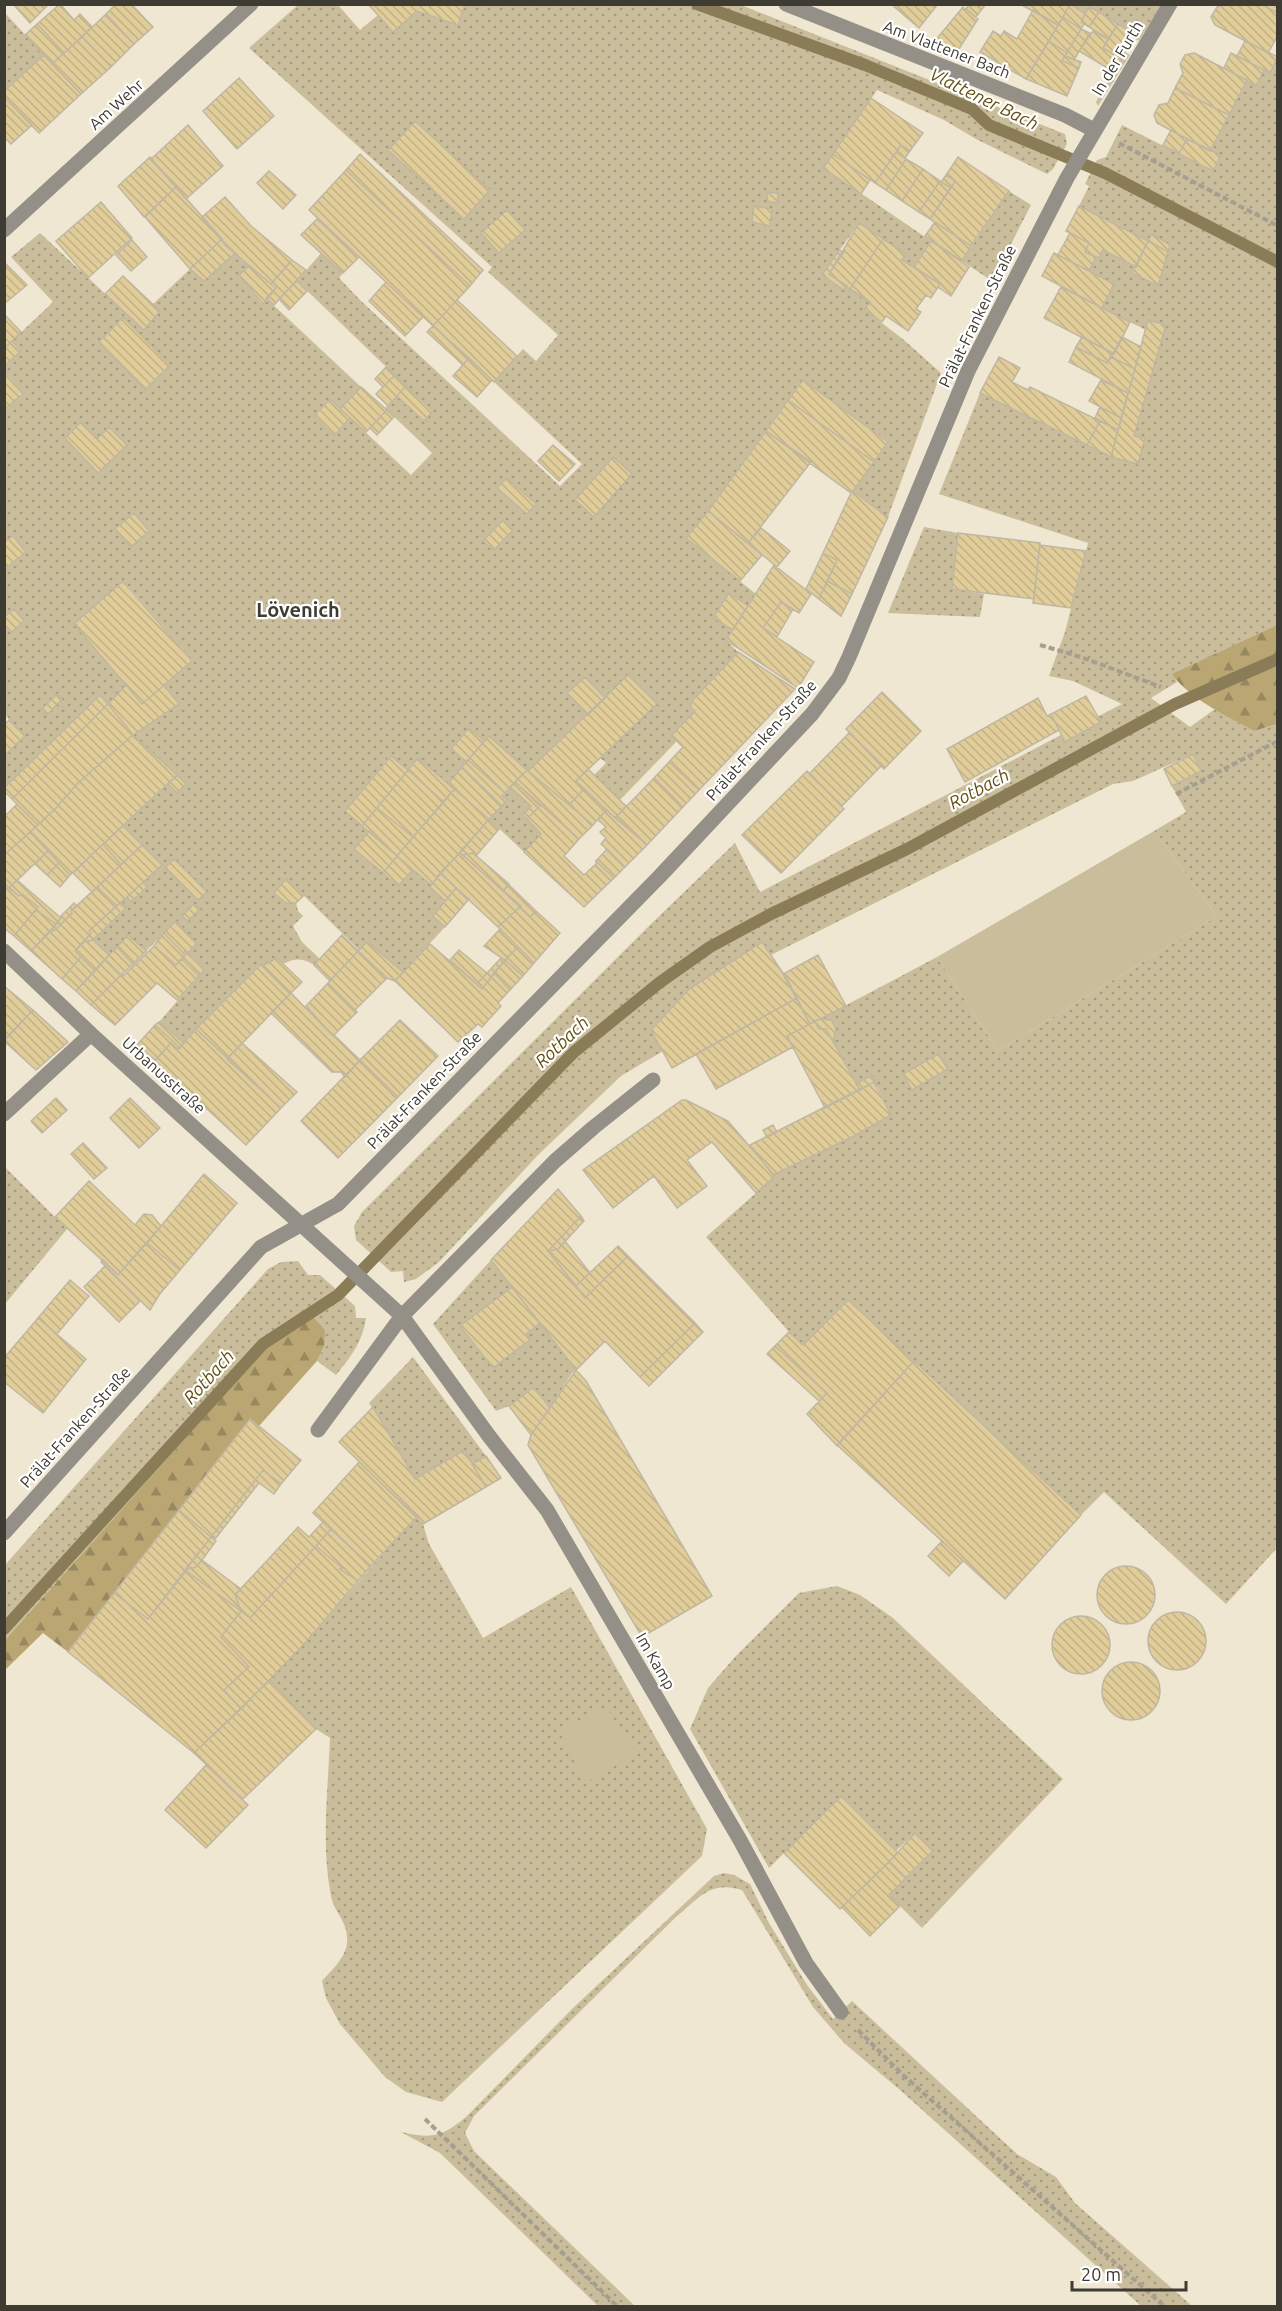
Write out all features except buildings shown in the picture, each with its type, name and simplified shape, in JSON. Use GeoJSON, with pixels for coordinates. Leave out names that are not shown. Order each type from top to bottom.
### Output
{"type":"FeatureCollection","features":[{"type":"Feature","properties":{"kind":"street","name":"Am Wehr"},"geometry":{"type":"LineString","coordinates":[[4,230],[251,4]]}},
{"type":"Feature","properties":{"kind":"street","name":"Am Vlattener Bach"},"geometry":{"type":"LineString","coordinates":[[786,4],[1065,114],[1094,130]]}},
{"type":"Feature","properties":{"kind":"street","name":"In der Furth"},"geometry":{"type":"LineString","coordinates":[[1094,130],[1170,4]]}},
{"type":"Feature","properties":{"kind":"street","name":"Prälat-Franken-Straße"},"geometry":{"type":"LineString","coordinates":[[4,1533],[261,1247],[338,1204],[660,876],[812,714],[827,695],[839,678],[862,630],[968,371],[1094,130]]}},
{"type":"Feature","properties":{"kind":"street","name":"Urbanusstraße"},"geometry":{"type":"LineString","coordinates":[[4,951],[91,1034],[303,1224]]}},
{"type":"Feature","properties":{"kind":"street"},"geometry":{"type":"LineString","coordinates":[[4,1114],[91,1034]]}},
{"type":"Feature","properties":{"kind":"street"},"geometry":{"type":"LineString","coordinates":[[318,1430],[402,1316],[555,1161],[594,1126],[652,1080]]}},
{"type":"Feature","properties":{"kind":"street"},"geometry":{"type":"LineString","coordinates":[[303,1224],[402,1316]]}},
{"type":"Feature","properties":{"kind":"street","name":"Im Kamp"},"geometry":{"type":"LineString","coordinates":[[402,1316],[489,1436],[547,1510],[740,1840],[806,1963],[842,2012]]}},
{"type":"Feature","properties":{"kind":"path"},"geometry":{"type":"LineString","coordinates":[[1094,130],[1278,226]]}},
{"type":"Feature","properties":{"kind":"path"},"geometry":{"type":"LineString","coordinates":[[1040,645],[1081,657],[1161,687]]}},
{"type":"Feature","properties":{"kind":"path"},"geometry":{"type":"LineString","coordinates":[[1176,794],[1278,741]]}},
{"type":"Feature","properties":{"kind":"path"},"geometry":{"type":"LineString","coordinates":[[842,2012],[903,2075],[1164,2307]]}},
{"type":"Feature","properties":{"kind":"path"},"geometry":{"type":"LineString","coordinates":[[425,2119],[617,2307]]}},
{"type":"Feature","properties":{"kind":"shaded area"},"geometry":{"type":"Polygon","coordinates":[[[298,5],[338,5],[360,30],[378,15],[368,5],[741,5],[1065,134],[1067,144],[1053,169],[1047,174],[976,139],[944,120],[877,90],[824,168],[931,241],[914,267],[902,260],[906,254],[859,223],[822,275],[844,290],[847,286],[870,302],[865,310],[941,373],[888,517],[853,491],[888,441],[802,380],[686,538],[756,594],[748,606],[729,593],[713,617],[733,630],[726,640],[738,652],[691,702],[691,708],[695,711],[671,736],[677,741],[620,800],[594,775],[606,763],[600,758],[657,704],[628,675],[605,698],[567,693],[588,715],[528,771],[489,736],[484,741],[469,728],[467,762],[448,784],[408,770],[390,756],[345,811],[369,831],[354,849],[398,886],[413,870],[431,885],[445,901],[433,916],[445,927],[403,972],[367,942],[359,950],[287,879],[274,893],[286,903],[296,903],[298,911],[303,916],[293,926],[302,942],[320,959],[314,965],[299,960],[283,964],[277,958],[262,966],[260,964],[184,1043],[159,1022],[204,970],[187,954],[176,922],[146,951],[128,935],[109,955],[93,940],[127,908],[121,902],[162,865],[123,826],[168,784],[177,792],[186,784],[133,735],[178,704],[164,685],[192,660],[124,581],[74,624],[126,685],[108,704],[100,695],[5,788],[5,756],[25,736],[5,715],[5,409],[23,394],[5,374],[5,366],[21,351],[12,341],[53,302],[11,257],[40,233],[144,330],[160,312],[152,305],[190,269],[204,281],[235,253],[249,266],[239,275],[262,304],[267,299],[361,387],[341,409],[411,475],[432,453],[385,408],[397,396],[424,421],[432,411],[297,281],[321,253],[343,273],[339,278],[361,301],[560,486],[582,464],[494,382],[523,349],[536,361],[558,335],[488,272],[492,267],[249,48],[298,5]]]}},
{"type":"Feature","properties":{"kind":"shaded area"},"geometry":{"type":"Polygon","coordinates":[[[1071,5],[1161,5],[1139,41],[1133,38],[1135,34],[1090,7],[1085,14],[1071,5]]]}},
{"type":"Feature","properties":{"kind":"shaded area"},"geometry":{"type":"Polygon","coordinates":[[[5,13],[44,55],[5,91],[5,13]]]}},
{"type":"Feature","properties":{"kind":"shaded area"},"geometry":{"type":"Polygon","coordinates":[[[1125,52],[1130,55],[1098,106],[1096,102],[1125,52]]]}},
{"type":"Feature","properties":{"kind":"shaded area"},"geometry":{"type":"Polygon","coordinates":[[[1277,59],[1277,625],[1173,674],[1177,682],[1151,698],[1190,727],[1215,709],[1254,731],[1277,724],[1277,1548],[1226,1604],[1104,1492],[1081,1515],[848,1300],[803,1345],[706,1237],[775,1174],[852,1137],[891,1115],[872,1075],[856,1084],[833,1042],[836,1029],[831,1020],[820,1019],[937,957],[998,1051],[1217,916],[1154,831],[1186,812],[1172,786],[1201,771],[1193,754],[1133,781],[1113,784],[771,955],[762,942],[689,989],[651,1030],[663,1051],[621,1076],[538,1155],[439,1262],[416,1279],[404,1282],[403,1271],[391,1272],[356,1240],[354,1226],[362,1212],[735,843],[760,892],[1061,735],[1065,742],[1100,723],[1097,717],[1122,704],[1073,681],[1049,676],[1065,632],[1088,543],[939,494],[980,393],[1111,457],[1138,464],[1145,439],[1134,436],[1166,325],[1148,320],[1146,330],[1102,308],[1113,284],[1089,271],[1096,257],[1099,258],[1103,250],[1135,267],[1132,273],[1158,285],[1170,245],[1152,235],[1148,241],[1079,206],[1089,186],[1085,184],[1097,160],[1106,157],[1122,125],[1213,171],[1220,155],[1211,150],[1246,81],[1256,86],[1264,70],[1270,73],[1277,59]]]}},
{"type":"Feature","properties":{"kind":"shaded area"},"geometry":{"type":"Polygon","coordinates":[[[1009,191],[1031,205],[992,281],[962,261],[1009,191]]]}},
{"type":"Feature","properties":{"kind":"shaded area"},"geometry":{"type":"Polygon","coordinates":[[[924,527],[958,533],[952,589],[984,594],[980,617],[888,613],[924,527]]]}},
{"type":"Feature","properties":{"kind":"shaded area"},"geometry":{"type":"Polygon","coordinates":[[[510,787],[531,806],[523,815],[541,834],[524,852],[489,819],[510,787]]]}},
{"type":"Feature","properties":{"kind":"shaded area"},"geometry":{"type":"Polygon","coordinates":[[[1154,831],[1217,916],[998,1051],[937,957],[1154,831]]]}},
{"type":"Feature","properties":{"kind":"shaded area"},"geometry":{"type":"Polygon","coordinates":[[[5,1167],[67,1229],[5,1304],[5,1167]]]}},
{"type":"Feature","properties":{"kind":"shaded area"},"geometry":{"type":"Polygon","coordinates":[[[491,1260],[512,1287],[461,1326],[493,1368],[530,1340],[526,1334],[540,1323],[576,1370],[550,1408],[534,1387],[509,1406],[496,1411],[433,1324],[491,1260]]]}},
{"type":"Feature","properties":{"kind":"shaded area"},"geometry":{"type":"Polygon","coordinates":[[[298,1261],[308,1275],[320,1275],[355,1306],[356,1318],[366,1318],[356,1348],[347,1362],[336,1375],[317,1361],[324,1346],[265,1349],[5,1640],[5,1565],[268,1269],[281,1262],[298,1261]]]}},
{"type":"Feature","properties":{"kind":"shaded area"},"geometry":{"type":"Polygon","coordinates":[[[413,1357],[486,1456],[472,1464],[464,1450],[415,1479],[369,1403],[413,1357]]]}},
{"type":"Feature","properties":{"kind":"shaded area"},"geometry":{"type":"Polygon","coordinates":[[[417,1517],[423,1524],[429,1544],[483,1638],[571,1587],[707,1829],[702,1856],[442,2102],[406,2092],[385,2077],[340,2024],[326,1998],[322,1981],[341,1959],[347,1943],[344,1923],[331,1896],[326,1857],[330,1738],[316,1729],[270,1680],[417,1517]]]}},
{"type":"Feature","properties":{"kind":"shaded area"},"geometry":{"type":"Polygon","coordinates":[[[837,1586],[860,1595],[893,1618],[1063,1779],[922,1928],[889,1895],[933,1851],[915,1833],[896,1851],[841,1796],[769,1868],[690,1729],[708,1688],[735,1657],[799,1593],[837,1586]]]}},
{"type":"Feature","properties":{"kind":"shaded area"},"geometry":{"type":"Polygon","coordinates":[[[606,1707],[637,1753],[585,1783],[559,1731],[606,1707]]]}},
{"type":"Feature","properties":{"kind":"shaded area"},"geometry":{"type":"Polygon","coordinates":[[[724,1873],[734,1875],[750,1884],[769,1923],[807,1985],[833,2019],[852,2001],[1017,2154],[1056,2177],[1075,2203],[1192,2306],[1141,2306],[900,2090],[844,2043],[813,2007],[742,1890],[721,1887],[713,1889],[699,1897],[676,1917],[474,2116],[465,2133],[474,2151],[635,2306],[598,2306],[440,2153],[401,2132],[429,2136],[444,2132],[467,2116],[573,2008],[714,1876],[724,1873]]]}},
{"type":"Feature","properties":{"kind":"green space"},"geometry":{"type":"Polygon","coordinates":[[[1277,625],[1277,724],[1254,731],[1198,699],[1172,674],[1277,625]]]}},
{"type":"Feature","properties":{"kind":"green space"},"geometry":{"type":"Polygon","coordinates":[[[313,1317],[325,1330],[324,1346],[317,1361],[259,1426],[249,1420],[68,1652],[43,1633],[5,1670],[5,1640],[265,1349],[313,1317]]]}},
{"type":"Feature","properties":{"kind":"waterway","name":"Vlattener Bach"},"geometry":{"type":"LineString","coordinates":[[697,4],[865,65],[972,109],[989,125],[1105,173],[1278,262]]}},
{"type":"Feature","properties":{"kind":"waterway","name":"Rotbach"},"geometry":{"type":"LineString","coordinates":[[4,1629],[263,1344],[338,1295],[574,1052],[659,983],[710,947],[771,914],[907,849],[1175,704],[1278,659]]}},
{"type":"Feature","properties":{"kind":"district","name":"Lövenich"},"geometry":{"type":"Point","coordinates":[298,610]}}]}
